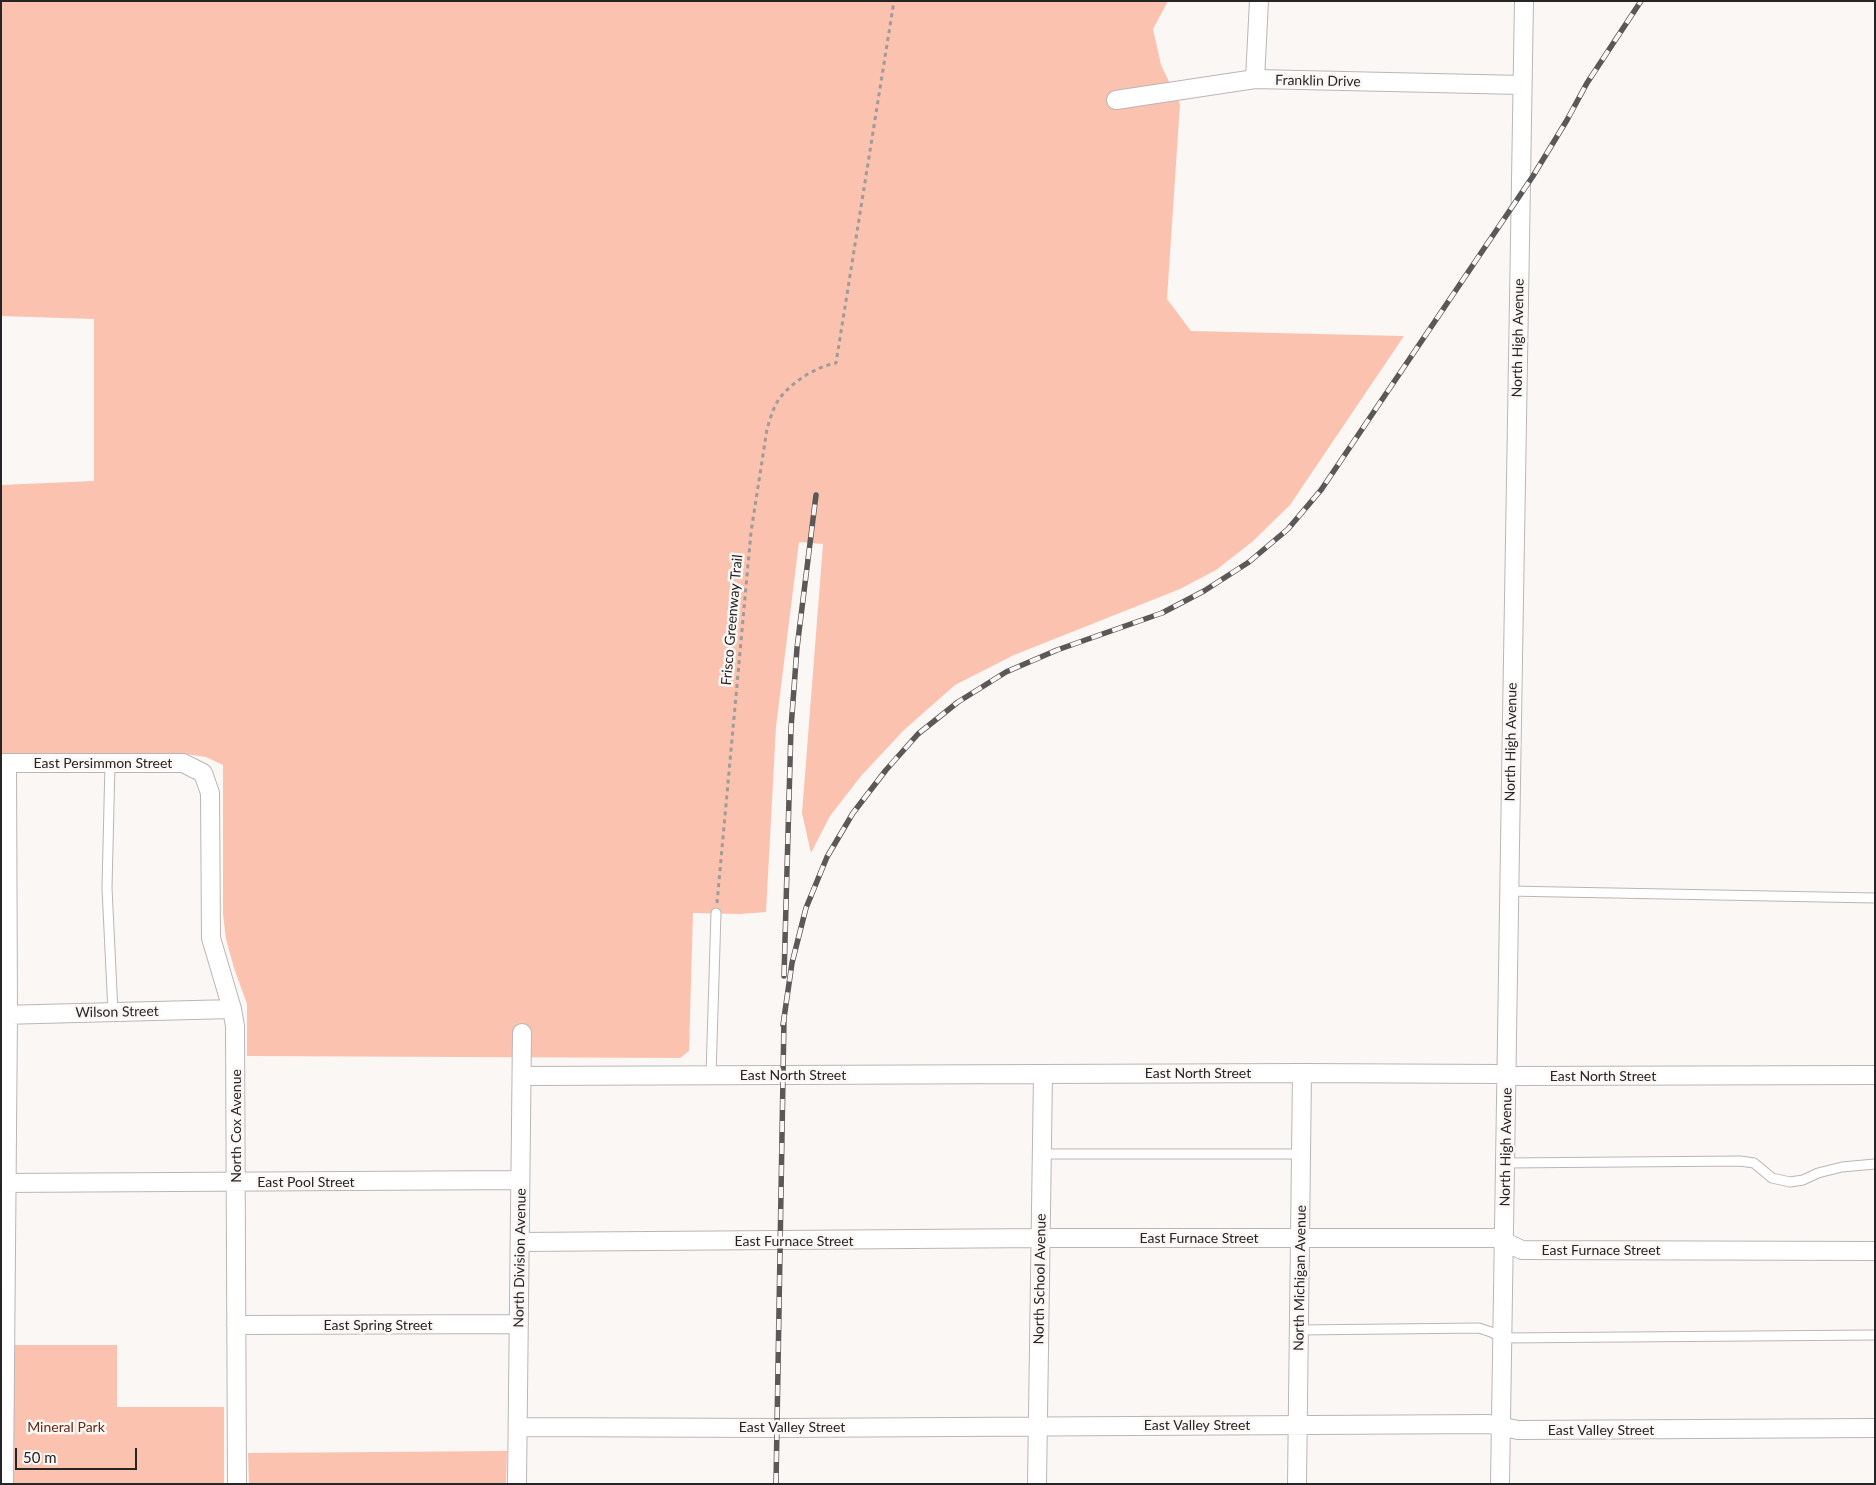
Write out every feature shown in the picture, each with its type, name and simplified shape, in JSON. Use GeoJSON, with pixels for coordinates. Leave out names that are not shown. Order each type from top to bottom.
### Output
{"type":"FeatureCollection","features":[{"type":"Feature","properties":{"kind":"street"},"geometry":{"type":"LineString","coordinates":[[1255,79],[1259,1]]}},
{"type":"Feature","properties":{"kind":"street","name":"North High Avenue"},"geometry":{"type":"LineString","coordinates":[[1500,1484],[1508,1076],[1508,891],[1524,1]]}},
{"type":"Feature","properties":{"kind":"street","name":"Franklin Drive"},"geometry":{"type":"LineString","coordinates":[[1116,100],[1255,79],[1522,85]]}},
{"type":"Feature","properties":{"kind":"street"},"geometry":{"type":"LineString","coordinates":[[4,763],[4,1484]]}},
{"type":"Feature","properties":{"kind":"street","name":"East Persimmon Street"},"geometry":{"type":"LineString","coordinates":[[4,763],[183,763],[203,773]]}},
{"type":"Feature","properties":{"kind":"street","name":"North Cox Avenue"},"geometry":{"type":"LineString","coordinates":[[203,773],[210,793],[211,938],[232,1009],[236,1048],[237,1484]]}},
{"type":"Feature","properties":{"kind":"street","name":"Wilson Street"},"geometry":{"type":"LineString","coordinates":[[5,1014],[232,1009]]}},
{"type":"Feature","properties":{"kind":"street","name":"North Division Avenue"},"geometry":{"type":"LineString","coordinates":[[517,1484],[522,1033]]}},
{"type":"Feature","properties":{"kind":"street","name":"East North Street"},"geometry":{"type":"LineString","coordinates":[[522,1076],[1302,1073],[1497,1074],[1508,1076],[1875,1075]]}},
{"type":"Feature","properties":{"kind":"street","name":"North Michigan Avenue"},"geometry":{"type":"LineString","coordinates":[[1297,1484],[1302,1073]]}},
{"type":"Feature","properties":{"kind":"street","name":"North School Avenue"},"geometry":{"type":"LineString","coordinates":[[1037,1484],[1043,1074]]}},
{"type":"Feature","properties":{"kind":"street","name":"East Pool Street"},"geometry":{"type":"LineString","coordinates":[[4,1183],[520,1180]]}},
{"type":"Feature","properties":{"kind":"street","name":"East Furnace Street"},"geometry":{"type":"LineString","coordinates":[[520,1242],[1040,1238],[1496,1238],[1522,1250],[1875,1250]]}},
{"type":"Feature","properties":{"kind":"street","name":"East Spring Street"},"geometry":{"type":"LineString","coordinates":[[236,1326],[519,1324]]}},
{"type":"Feature","properties":{"kind":"street","name":"East Valley Street"},"geometry":{"type":"LineString","coordinates":[[518,1427],[787,1428],[1489,1424],[1518,1430],[1875,1428]]}},
{"type":"Feature","properties":{"kind":"lane"},"geometry":{"type":"LineString","coordinates":[[110,763],[107,888],[113,1012]]}},
{"type":"Feature","properties":{"kind":"lane"},"geometry":{"type":"LineString","coordinates":[[1508,891],[1875,898]]}},
{"type":"Feature","properties":{"kind":"lane"},"geometry":{"type":"LineString","coordinates":[[711,1075],[716,913]]}},
{"type":"Feature","properties":{"kind":"lane"},"geometry":{"type":"LineString","coordinates":[[1042,1154],[1302,1154]]}},
{"type":"Feature","properties":{"kind":"lane"},"geometry":{"type":"LineString","coordinates":[[1506,1164],[1740,1161],[1754,1163],[1772,1178],[1790,1182],[1803,1180],[1842,1167],[1875,1164]]}},
{"type":"Feature","properties":{"kind":"lane"},"geometry":{"type":"LineString","coordinates":[[1299,1330],[1479,1328],[1503,1338],[1875,1335]]}},
{"type":"Feature","properties":{"kind":"path","name":"Frisco Greenway Trail"},"geometry":{"type":"LineString","coordinates":[[716,913],[751,532],[766,429],[780,399],[791,387],[809,374],[826,365],[836,363],[894,1]]}},
{"type":"Feature","properties":{"kind":"green space"},"geometry":{"type":"Polygon","coordinates":[[[1,1],[1168,1],[1153,29],[1161,65],[1180,104],[1167,299],[1191,331],[1404,336],[1290,505],[1252,542],[1216,570],[1180,589],[1014,655],[955,685],[904,730],[861,776],[830,816],[811,853],[802,813],[823,544],[799,542],[776,727],[766,912],[740,914],[693,913],[689,1051],[680,1058],[247,1056],[247,1004],[226,939],[223,914],[223,765],[206,757],[179,753],[1,753],[1,485],[94,481],[94,319],[1,316],[1,1]]]}},
{"type":"Feature","properties":{"kind":"green space","name":"Mineral Park"},"geometry":{"type":"Polygon","coordinates":[[[11,1345],[117,1345],[117,1407],[224,1407],[224,1484],[9,1484],[11,1345]]]}},
{"type":"Feature","properties":{"kind":"green space"},"geometry":{"type":"Polygon","coordinates":[[[507,1451],[506,1484],[249,1484],[248,1453],[507,1451]]]}},
{"type":"Feature","properties":{"kind":"railway"},"geometry":{"type":"LineString","coordinates":[[783,1025],[792,963],[806,908],[827,857],[853,813],[886,770],[918,734],[958,702],[1006,672],[1057,650],[1162,613],[1204,591],[1249,562],[1288,529],[1321,490],[1533,176],[1587,83],[1641,1]]}},
{"type":"Feature","properties":{"kind":"railway"},"geometry":{"type":"LineString","coordinates":[[784,976],[791,728],[797,648],[816,495]]}},
{"type":"Feature","properties":{"kind":"railway"},"geometry":{"type":"LineString","coordinates":[[776,1484],[784,1019]]}}]}
